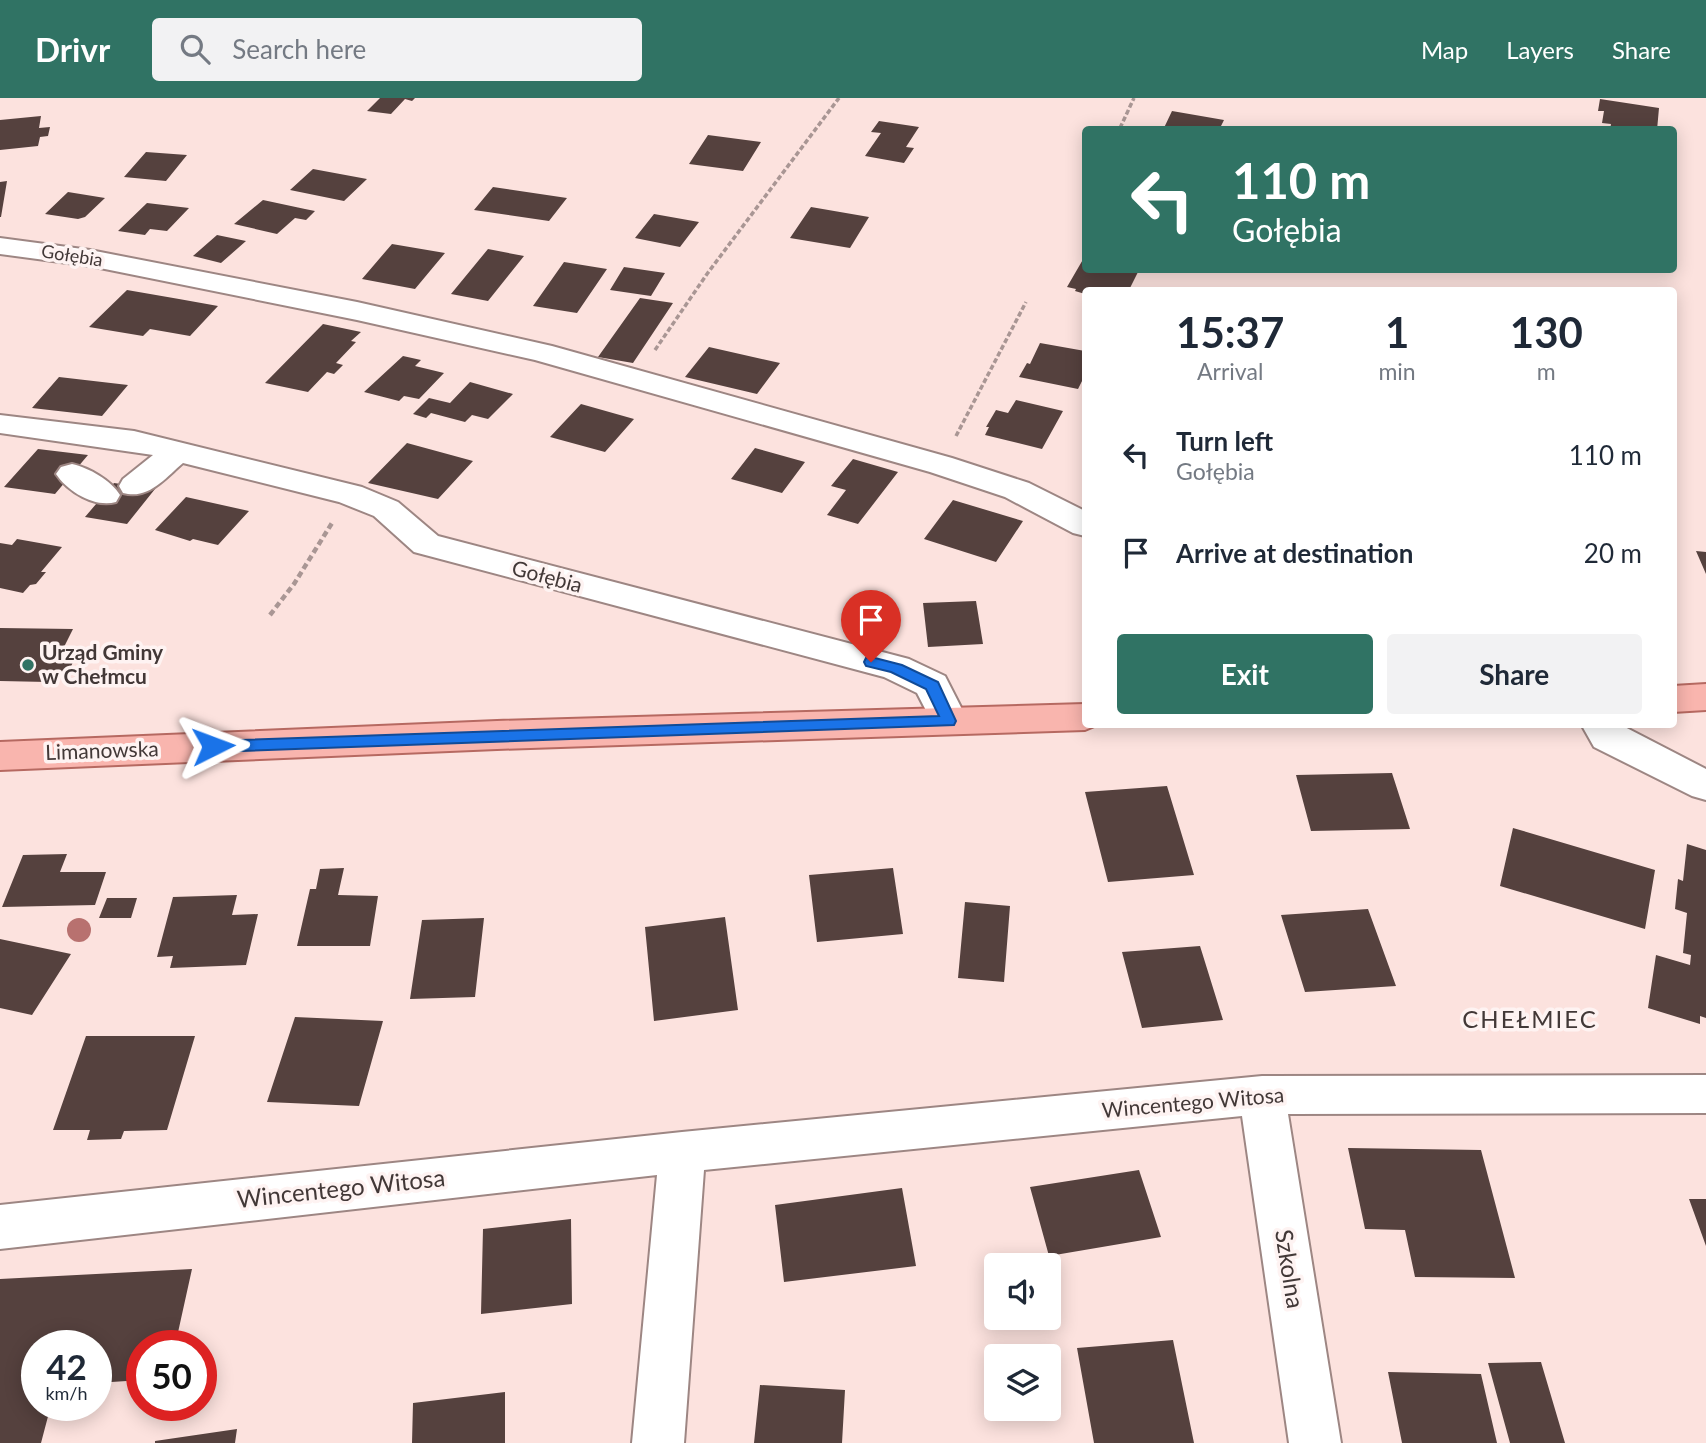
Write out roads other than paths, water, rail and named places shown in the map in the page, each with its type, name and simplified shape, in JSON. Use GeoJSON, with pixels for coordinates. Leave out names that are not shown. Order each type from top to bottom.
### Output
{"type":"FeatureCollection","features":[{"type":"Feature","properties":{"kind":"main road"},"geometry":{"type":"LineString","coordinates":[[1677,699],[1706,697]]}},
{"type":"Feature","properties":{"kind":"main road","name":"Limanowska"},"geometry":{"type":"LineString","coordinates":[[0,755],[1082,717]]}},
{"type":"Feature","properties":{"kind":"street","name":"Gołębia"},"geometry":{"type":"LineString","coordinates":[[0,246],[90,258],[357,311],[541,352],[941,465],[1017,490],[1082,523]]}},
{"type":"Feature","properties":{"kind":"street","name":"Gołębia"},"geometry":{"type":"LineString","coordinates":[[0,424],[134,441],[350,494],[386,509],[426,544],[896,668],[932,685],[949,721]]}},
{"type":"Feature","properties":{"kind":"street"},"geometry":{"type":"LineString","coordinates":[[135,486],[177,452]]}},
{"type":"Feature","properties":{"kind":"street"},"geometry":{"type":"LineString","coordinates":[[72,474],[104,495]]}},
{"type":"Feature","properties":{"kind":"street"},"geometry":{"type":"LineString","coordinates":[[1602,728],[1607,737],[1706,786]]}},
{"type":"Feature","properties":{"kind":"street","name":"Wincentego Witosa"},"geometry":{"type":"LineString","coordinates":[[0,1227],[682,1152],[1262,1095],[1706,1094]]}},
{"type":"Feature","properties":{"kind":"street","name":"Szkolna"},"geometry":{"type":"LineString","coordinates":[[1262,1095],[1315,1443]]}},
{"type":"Feature","properties":{"kind":"street"},"geometry":{"type":"LineString","coordinates":[[658,1443],[682,1152]]}},
{"type":"Feature","properties":{"kind":"place","name":"Urząd Gminy w Chełmcu"},"geometry":{"type":"Point","coordinates":[28,665]}},
{"type":"Feature","properties":{"kind":"district","name":"CHEŁMIEC"},"geometry":{"type":"Point","coordinates":[1530,1020]}}]}
